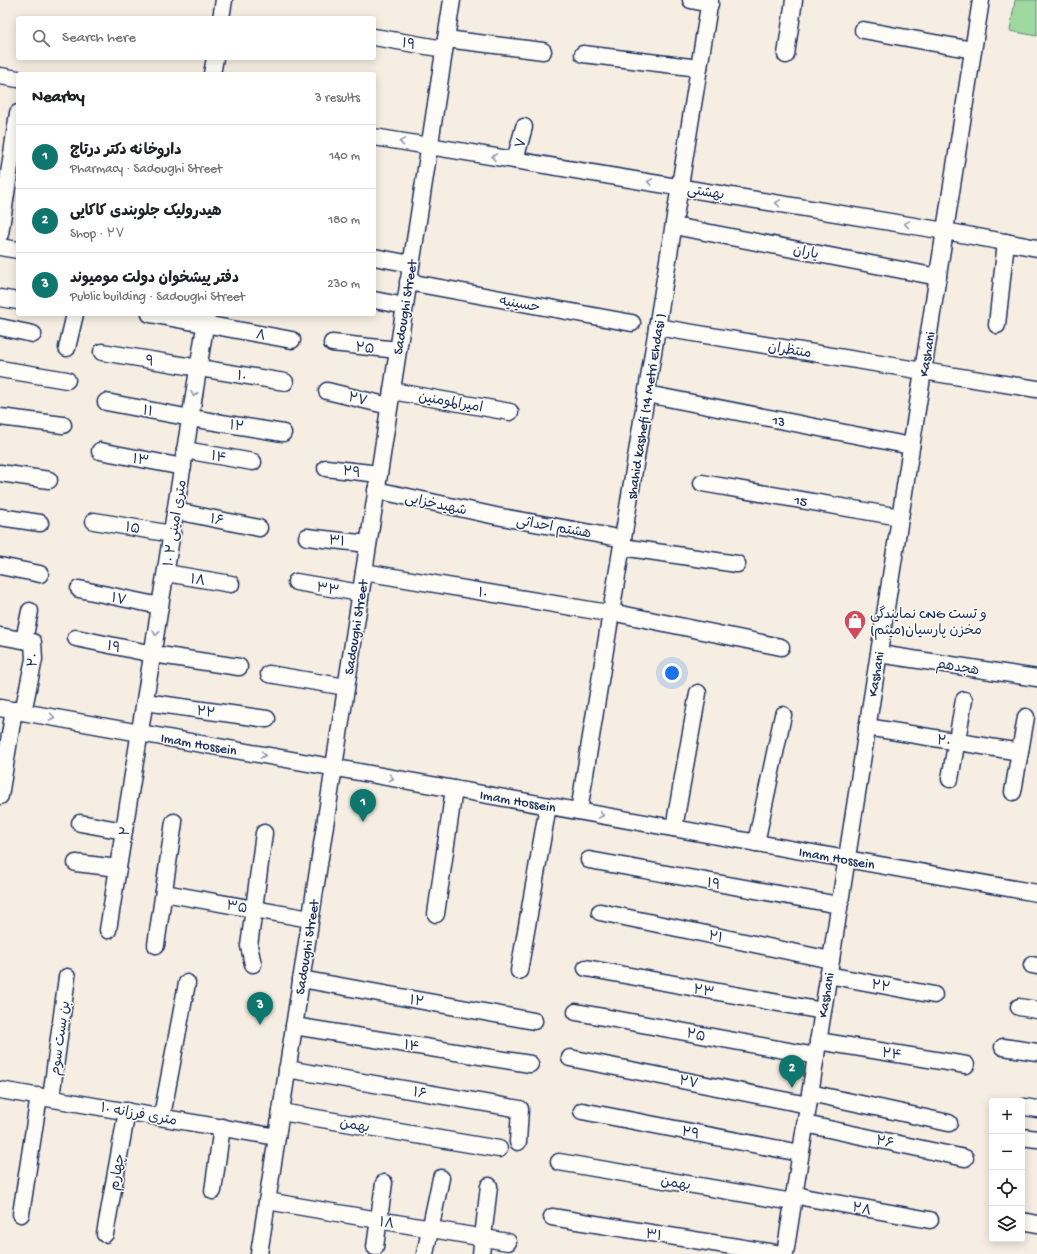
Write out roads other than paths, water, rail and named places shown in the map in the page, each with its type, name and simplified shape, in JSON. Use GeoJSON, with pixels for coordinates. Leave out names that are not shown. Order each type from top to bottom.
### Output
{"type":"FeatureCollection","features":[{"type":"Feature","properties":{"kind":"street"},"geometry":{"type":"LineString","coordinates":[[221,16],[224,0]]}},
{"type":"Feature","properties":{"kind":"street","name":"Sadoughi Street"},"geometry":{"type":"LineString","coordinates":[[259,1254],[452,0]]}},
{"type":"Feature","properties":{"kind":"street"},"geometry":{"type":"LineString","coordinates":[[691,0],[710,2]]}},
{"type":"Feature","properties":{"kind":"street"},"geometry":{"type":"LineString","coordinates":[[786,55],[794,0]]}},
{"type":"Feature","properties":{"kind":"street","name":"Kashani"},"geometry":{"type":"LineString","coordinates":[[784,1254],[981,0]]}},
{"type":"Feature","properties":{"kind":"street","name":"shahid kashefi (14 Metri Ehdasi )"},"geometry":{"type":"LineString","coordinates":[[579,811],[617,542],[647,394],[710,2]]}},
{"type":"Feature","properties":{"kind":"street"},"geometry":{"type":"LineString","coordinates":[[863,30],[973,50]]}},
{"type":"Feature","properties":{"kind":"street","name":"۱۹"},"geometry":{"type":"LineString","coordinates":[[376,37],[543,51]]}},
{"type":"Feature","properties":{"kind":"street"},"geometry":{"type":"LineString","coordinates":[[583,54],[699,68]]}},
{"type":"Feature","properties":{"kind":"street"},"geometry":{"type":"LineString","coordinates":[[212,72],[214,60]]}},
{"type":"Feature","properties":{"kind":"street"},"geometry":{"type":"LineString","coordinates":[[0,76],[16,79]]}},
{"type":"Feature","properties":{"kind":"street","name":"۷"},"geometry":{"type":"LineString","coordinates":[[515,160],[524,127]]}},
{"type":"Feature","properties":{"kind":"street","name":"بهشتی"},"geometry":{"type":"LineString","coordinates":[[376,137],[680,186],[1037,248]]}},
{"type":"Feature","properties":{"kind":"street"},"geometry":{"type":"LineString","coordinates":[[0,228],[12,201],[16,142]]}},
{"type":"Feature","properties":{"kind":"street","name":"یاران"},"geometry":{"type":"LineString","coordinates":[[674,226],[938,277]]}},
{"type":"Feature","properties":{"kind":"street"},"geometry":{"type":"LineString","coordinates":[[997,325],[1006,242]]}},
{"type":"Feature","properties":{"kind":"street"},"geometry":{"type":"LineString","coordinates":[[0,247],[16,250]]}},
{"type":"Feature","properties":{"kind":"street"},"geometry":{"type":"LineString","coordinates":[[376,257],[411,264]]}},
{"type":"Feature","properties":{"kind":"street","name":"حسینیه"},"geometry":{"type":"LineString","coordinates":[[408,282],[632,323]]}},
{"type":"Feature","properties":{"kind":"street"},"geometry":{"type":"LineString","coordinates":[[0,298],[16,301]]}},
{"type":"Feature","properties":{"kind":"street"},"geometry":{"type":"LineString","coordinates":[[376,300],[405,306]]}},
{"type":"Feature","properties":{"kind":"street"},"geometry":{"type":"LineString","coordinates":[[67,348],[75,316]]}},
{"type":"Feature","properties":{"kind":"street"},"geometry":{"type":"LineString","coordinates":[[172,316],[206,319]]}},
{"type":"Feature","properties":{"kind":"street","name":"۸"},"geometry":{"type":"LineString","coordinates":[[206,319],[292,340]]}},
{"type":"Feature","properties":{"kind":"street","name":"۱۰ متری امینی ۲"},"geometry":{"type":"LineString","coordinates":[[140,733],[206,319]]}},
{"type":"Feature","properties":{"kind":"street"},"geometry":{"type":"LineString","coordinates":[[0,327],[33,334]]}},
{"type":"Feature","properties":{"kind":"street","name":"منتظران"},"geometry":{"type":"LineString","coordinates":[[657,327],[1037,389]]}},
{"type":"Feature","properties":{"kind":"street","name":"۲۵"},"geometry":{"type":"LineString","coordinates":[[332,343],[398,350]]}},
{"type":"Feature","properties":{"kind":"street","name":"۹"},"geometry":{"type":"LineString","coordinates":[[102,352],[198,368]]}},
{"type":"Feature","properties":{"kind":"street","name":"۱۰"},"geometry":{"type":"LineString","coordinates":[[198,368],[285,382]]}},
{"type":"Feature","properties":{"kind":"street"},"geometry":{"type":"LineString","coordinates":[[0,369],[67,380]]}},
{"type":"Feature","properties":{"kind":"street","name":"۲۷"},"geometry":{"type":"LineString","coordinates":[[327,391],[390,398]]}},
{"type":"Feature","properties":{"kind":"street","name":"13"},"geometry":{"type":"LineString","coordinates":[[647,394],[911,446]]}},
{"type":"Feature","properties":{"kind":"street","name":"امیرالمومنین"},"geometry":{"type":"LineString","coordinates":[[390,398],[510,412]]}},
{"type":"Feature","properties":{"kind":"street","name":"۱۱"},"geometry":{"type":"LineString","coordinates":[[106,402],[190,418]]}},
{"type":"Feature","properties":{"kind":"street"},"geometry":{"type":"LineString","coordinates":[[0,417],[63,425]]}},
{"type":"Feature","properties":{"kind":"street","name":"۱۲"},"geometry":{"type":"LineString","coordinates":[[190,418],[283,432]]}},
{"type":"Feature","properties":{"kind":"street","name":"۱۴"},"geometry":{"type":"LineString","coordinates":[[185,450],[253,462]]}},
{"type":"Feature","properties":{"kind":"street","name":"۱۳"},"geometry":{"type":"LineString","coordinates":[[100,451],[183,466]]}},
{"type":"Feature","properties":{"kind":"street","name":"۲۹"},"geometry":{"type":"LineString","coordinates":[[326,468],[379,474]]}},
{"type":"Feature","properties":{"kind":"street"},"geometry":{"type":"LineString","coordinates":[[0,473],[50,480]]}},
{"type":"Feature","properties":{"kind":"street","name":"15"},"geometry":{"type":"LineString","coordinates":[[702,483],[900,517]]}},
{"type":"Feature","properties":{"kind":"street","name":"شهیدخزایی"},"geometry":{"type":"LineString","coordinates":[[376,490],[496,516]]}},
{"type":"Feature","properties":{"kind":"street","name":"۱۶"},"geometry":{"type":"LineString","coordinates":[[176,511],[259,528]]}},
{"type":"Feature","properties":{"kind":"street","name":"هشتم احداثی"},"geometry":{"type":"LineString","coordinates":[[496,516],[617,542],[737,564]]}},
{"type":"Feature","properties":{"kind":"street"},"geometry":{"type":"LineString","coordinates":[[0,517],[40,523]]}},
{"type":"Feature","properties":{"kind":"street","name":"۱۵"},"geometry":{"type":"LineString","coordinates":[[94,521],[172,534]]}},
{"type":"Feature","properties":{"kind":"street","name":"۳۱"},"geometry":{"type":"LineString","coordinates":[[307,537],[368,544]]}},
{"type":"Feature","properties":{"kind":"street"},"geometry":{"type":"LineString","coordinates":[[0,566],[40,574]]}},
{"type":"Feature","properties":{"kind":"street","name":"۱۰"},"geometry":{"type":"LineString","coordinates":[[364,572],[607,612],[781,647]]}},
{"type":"Feature","properties":{"kind":"street","name":"۱۸"},"geometry":{"type":"LineString","coordinates":[[166,573],[231,584]]}},
{"type":"Feature","properties":{"kind":"street","name":"۳۳"},"geometry":{"type":"LineString","coordinates":[[296,582],[360,593]]}},
{"type":"Feature","properties":{"kind":"street","name":"۱۷"},"geometry":{"type":"LineString","coordinates":[[78,589],[160,606]]}},
{"type":"Feature","properties":{"kind":"street"},"geometry":{"type":"LineString","coordinates":[[24,640],[30,611]]}},
{"type":"Feature","properties":{"kind":"street","name":"۲۰"},"geometry":{"type":"LineString","coordinates":[[0,636],[33,642],[34,659],[12,710]]}},
{"type":"Feature","properties":{"kind":"street","name":"۱۹"},"geometry":{"type":"LineString","coordinates":[[76,638],[153,654]]}},
{"type":"Feature","properties":{"kind":"street"},"geometry":{"type":"LineString","coordinates":[[153,654],[239,667]]}},
{"type":"Feature","properties":{"kind":"street","name":"هجدهم"},"geometry":{"type":"LineString","coordinates":[[879,654],[1037,678]]}},
{"type":"Feature","properties":{"kind":"street"},"geometry":{"type":"LineString","coordinates":[[269,674],[346,687]]}},
{"type":"Feature","properties":{"kind":"street"},"geometry":{"type":"LineString","coordinates":[[674,828],[698,693]]}},
{"type":"Feature","properties":{"kind":"street"},"geometry":{"type":"LineString","coordinates":[[950,779],[964,700]]}},
{"type":"Feature","properties":{"kind":"street","name":"۲۲"},"geometry":{"type":"LineString","coordinates":[[145,702],[267,719]]}},
{"type":"Feature","properties":{"kind":"street"},"geometry":{"type":"LineString","coordinates":[[0,796],[12,710]]}},
{"type":"Feature","properties":{"kind":"street","name":"Imam Hossein"},"geometry":{"type":"LineString","coordinates":[[12,710],[1037,892]]}},
{"type":"Feature","properties":{"kind":"street"},"geometry":{"type":"LineString","coordinates":[[756,843],[783,716]]}},
{"type":"Feature","properties":{"kind":"street"},"geometry":{"type":"LineString","coordinates":[[1014,792],[1026,717]]}},
{"type":"Feature","properties":{"kind":"street","name":"۲۰"},"geometry":{"type":"LineString","coordinates":[[867,727],[1020,752]]}},
{"type":"Feature","properties":{"kind":"street","name":"۲"},"geometry":{"type":"LineString","coordinates":[[108,930],[140,733]]}},
{"type":"Feature","properties":{"kind":"street"},"geometry":{"type":"LineString","coordinates":[[436,914],[454,789]]}},
{"type":"Feature","properties":{"kind":"street"},"geometry":{"type":"LineString","coordinates":[[519,971],[548,806]]}},
{"type":"Feature","properties":{"kind":"street"},"geometry":{"type":"LineString","coordinates":[[156,945],[174,822]]}},
{"type":"Feature","properties":{"kind":"street"},"geometry":{"type":"LineString","coordinates":[[80,823],[124,831]]}},
{"type":"Feature","properties":{"kind":"street"},"geometry":{"type":"LineString","coordinates":[[253,964],[249,946],[264,833]]}},
{"type":"Feature","properties":{"kind":"street","name":"۱۹"},"geometry":{"type":"LineString","coordinates":[[589,860],[840,905]]}},
{"type":"Feature","properties":{"kind":"street"},"geometry":{"type":"LineString","coordinates":[[76,863],[118,868]]}},
{"type":"Feature","properties":{"kind":"street","name":"۳۵"},"geometry":{"type":"LineString","coordinates":[[164,893],[310,919]]}},
{"type":"Feature","properties":{"kind":"street","name":"۲۱"},"geometry":{"type":"LineString","coordinates":[[600,912],[830,967]]}},
{"type":"Feature","properties":{"kind":"street","name":"۲۲"},"geometry":{"type":"LineString","coordinates":[[830,967],[934,995]]}},
{"type":"Feature","properties":{"kind":"street","name":"۲۳"},"geometry":{"type":"LineString","coordinates":[[586,968],[823,1011]]}},
{"type":"Feature","properties":{"kind":"street","name":"بن بست سوم"},"geometry":{"type":"LineString","coordinates":[[21,1214],[45,1097],[67,977]]}},
{"type":"Feature","properties":{"kind":"street","name":"۱۲"},"geometry":{"type":"LineString","coordinates":[[301,979],[534,1021]]}},
{"type":"Feature","properties":{"kind":"street"},"geometry":{"type":"LineString","coordinates":[[162,1116],[187,983]]}},
{"type":"Feature","properties":{"kind":"street"},"geometry":{"type":"LineString","coordinates":[[1019,1007],[1037,1010]]}},
{"type":"Feature","properties":{"kind":"street","name":"۲۵"},"geometry":{"type":"LineString","coordinates":[[576,1012],[817,1049]]}},
{"type":"Feature","properties":{"kind":"street","name":"۱۴"},"geometry":{"type":"LineString","coordinates":[[294,1026],[530,1064]]}},
{"type":"Feature","properties":{"kind":"street"},"geometry":{"type":"LineString","coordinates":[[1003,1046],[1037,1052]]}},
{"type":"Feature","properties":{"kind":"street","name":"۲۴"},"geometry":{"type":"LineString","coordinates":[[817,1049],[966,1065]]}},
{"type":"Feature","properties":{"kind":"street","name":"۲۷"},"geometry":{"type":"LineString","coordinates":[[570,1058],[949,1123]]}},
{"type":"Feature","properties":{"kind":"street","name":"۱۶"},"geometry":{"type":"LineString","coordinates":[[287,1069],[520,1109],[518,1142]]}},
{"type":"Feature","properties":{"kind":"street","name":"۱۰ متری فرزانه"},"geometry":{"type":"LineString","coordinates":[[0,1090],[162,1116],[277,1137]]}},
{"type":"Feature","properties":{"kind":"street","name":"چهارم"},"geometry":{"type":"LineString","coordinates":[[105,1234],[127,1111]]}},
{"type":"Feature","properties":{"kind":"street","name":"۲۹"},"geometry":{"type":"LineString","coordinates":[[582,1111],[800,1153]]}},
{"type":"Feature","properties":{"kind":"street","name":"بهمن"},"geometry":{"type":"LineString","coordinates":[[281,1112],[499,1149]]}},
{"type":"Feature","properties":{"kind":"street","name":"۲۶"},"geometry":{"type":"LineString","coordinates":[[805,1124],[965,1158]]}},
{"type":"Feature","properties":{"kind":"street"},"geometry":{"type":"LineString","coordinates":[[213,1191],[222,1127]]}},
{"type":"Feature","properties":{"kind":"street"},"geometry":{"type":"LineString","coordinates":[[1025,1137],[1037,1139]]}},
{"type":"Feature","properties":{"kind":"street","name":"بهمن"},"geometry":{"type":"LineString","coordinates":[[559,1162],[793,1198]]}},
{"type":"Feature","properties":{"kind":"street"},"geometry":{"type":"LineString","coordinates":[[425,1254],[441,1178]]}},
{"type":"Feature","properties":{"kind":"street"},"geometry":{"type":"LineString","coordinates":[[375,1247],[384,1183]]}},
{"type":"Feature","properties":{"kind":"street"},"geometry":{"type":"LineString","coordinates":[[481,1254],[489,1186]]}},
{"type":"Feature","properties":{"kind":"street","name":"۲۸"},"geometry":{"type":"LineString","coordinates":[[793,1198],[808,1198],[930,1220]]}},
{"type":"Feature","properties":{"kind":"street","name":"۱۸"},"geometry":{"type":"LineString","coordinates":[[267,1201],[508,1242]]}},
{"type":"Feature","properties":{"kind":"street","name":"۳۱"},"geometry":{"type":"LineString","coordinates":[[552,1217],[781,1254]]}},
{"type":"Feature","properties":{"kind":"street"},"geometry":{"type":"LineString","coordinates":[[1025,1222],[1037,1224]]}},
{"type":"Feature","properties":{"kind":"place","name":"نمایندگی CNG و تست مخزن پارسیان(میثم)"},"geometry":{"type":"Point","coordinates":[855,640]}},
{"type":"Feature","properties":{"kind":"place","name":"داروخانه دکتر درتاج"},"geometry":{"type":"Point","coordinates":[363,822]}},
{"type":"Feature","properties":{"kind":"place","name":"دفتر پیشخوان دولت مومیوند"},"geometry":{"type":"Point","coordinates":[260,1025]}},
{"type":"Feature","properties":{"kind":"place","name":"هیدرولیک جلوبندی کاکایی"},"geometry":{"type":"Point","coordinates":[792,1088]}}]}
